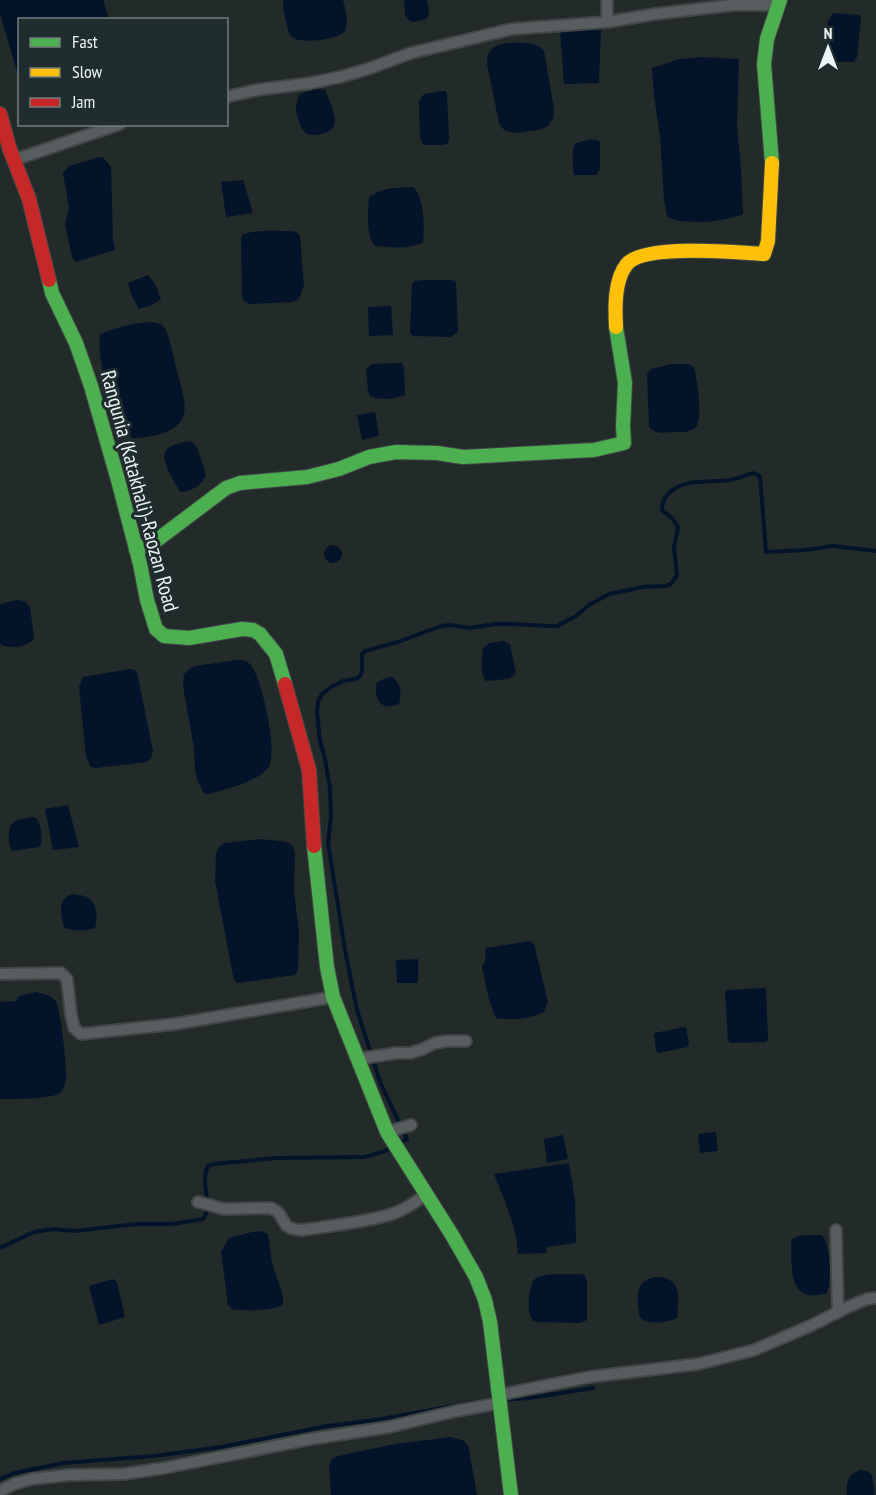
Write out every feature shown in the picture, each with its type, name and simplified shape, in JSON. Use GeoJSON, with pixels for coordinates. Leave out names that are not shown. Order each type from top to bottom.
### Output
{"type":"FeatureCollection","features":[{"type":"Feature","properties":{"kind":"main road"},"geometry":{"type":"LineString","coordinates":[[136,550],[157,540],[226,488],[240,483],[307,477],[339,469],[369,457],[396,452],[463,457],[594,450],[624,443],[626,384],[618,349],[616,303],[623,272],[629,261],[638,256],[678,252],[764,254],[768,240],[772,168],[764,64],[767,39],[779,3]]}},
{"type":"Feature","properties":{"kind":"main road","name":"Rangunia (Katakhali)-Raozan Road"},"geometry":{"type":"LineString","coordinates":[[0,114],[10,150],[24,181],[52,293],[76,343],[91,386],[156,629],[164,636],[189,638],[242,629],[253,630],[260,634],[276,654],[309,770],[318,888],[327,967],[333,997],[398,1130],[402,1154],[471,1268],[485,1300],[490,1322],[511,1495]]}},
{"type":"Feature","properties":{"kind":"street"},"geometry":{"type":"LineString","coordinates":[[607,0],[607,22]]}},
{"type":"Feature","properties":{"kind":"street"},"geometry":{"type":"LineString","coordinates":[[228,97],[266,88],[340,77],[366,70],[411,52],[512,29],[607,22],[733,5],[779,3]]}},
{"type":"Feature","properties":{"kind":"street"},"geometry":{"type":"LineString","coordinates":[[14,160],[114,126]]}},
{"type":"Feature","properties":{"kind":"street"},"geometry":{"type":"LineString","coordinates":[[0,974],[61,973],[67,979],[74,1028],[81,1034],[175,1024],[333,997]]}},
{"type":"Feature","properties":{"kind":"street"},"geometry":{"type":"LineString","coordinates":[[361,1058],[410,1053],[447,1041],[466,1041]]}},
{"type":"Feature","properties":{"kind":"street"},"geometry":{"type":"LineString","coordinates":[[198,1202],[224,1209],[271,1208],[277,1210],[287,1227],[302,1230],[387,1215],[411,1205],[427,1194]]}},
{"type":"Feature","properties":{"kind":"street"},"geometry":{"type":"LineString","coordinates":[[836,1230],[838,1312]]}},
{"type":"Feature","properties":{"kind":"street"},"geometry":{"type":"LineString","coordinates":[[0,1491],[32,1479],[69,1475],[124,1474],[165,1468],[311,1439],[389,1427],[590,1377],[698,1364],[754,1350],[867,1299],[876,1298]]}},
{"type":"Feature","properties":{"kind":"water"},"geometry":{"type":"Polygon","coordinates":[[[0,0],[103,0],[109,18],[18,18],[18,75],[0,14],[0,0]]]}},
{"type":"Feature","properties":{"kind":"water"},"geometry":{"type":"Polygon","coordinates":[[[283,0],[343,0],[346,29],[340,35],[326,39],[309,41],[295,39],[288,30],[283,0]]]}},
{"type":"Feature","properties":{"kind":"water"},"geometry":{"type":"Polygon","coordinates":[[[404,0],[427,0],[429,14],[427,19],[413,22],[408,20],[405,15],[404,0]]]}},
{"type":"Feature","properties":{"kind":"water"},"geometry":{"type":"Polygon","coordinates":[[[833,13],[859,15],[861,18],[857,57],[854,62],[830,62],[827,57],[828,21],[833,13]]]}},
{"type":"Feature","properties":{"kind":"water"},"geometry":{"type":"Polygon","coordinates":[[[601,28],[599,83],[564,84],[560,30],[601,28]]]}},
{"type":"Feature","properties":{"kind":"water"},"geometry":{"type":"Polygon","coordinates":[[[508,43],[532,44],[544,51],[554,109],[553,119],[548,126],[539,130],[514,133],[506,131],[499,123],[487,59],[492,49],[508,43]]]}},
{"type":"Feature","properties":{"kind":"water"},"geometry":{"type":"Polygon","coordinates":[[[701,57],[739,59],[737,126],[743,214],[716,221],[694,222],[667,217],[652,68],[680,59],[701,57]]]}},
{"type":"Feature","properties":{"kind":"water"},"geometry":{"type":"Polygon","coordinates":[[[315,89],[325,90],[335,122],[332,129],[310,135],[301,126],[296,106],[300,94],[315,89]]]}},
{"type":"Feature","properties":{"kind":"water"},"geometry":{"type":"Polygon","coordinates":[[[445,91],[449,140],[444,145],[424,145],[420,137],[419,101],[424,94],[445,91]]]}},
{"type":"Feature","properties":{"kind":"water"},"geometry":{"type":"Polygon","coordinates":[[[589,140],[600,142],[600,169],[596,175],[574,175],[574,147],[578,143],[589,140]]]}},
{"type":"Feature","properties":{"kind":"water"},"geometry":{"type":"Polygon","coordinates":[[[103,157],[111,167],[115,250],[76,262],[72,257],[65,224],[69,208],[63,173],[69,166],[103,157]]]}},
{"type":"Feature","properties":{"kind":"water"},"geometry":{"type":"Polygon","coordinates":[[[243,180],[253,213],[226,217],[221,182],[243,180]]]}},
{"type":"Feature","properties":{"kind":"water"},"geometry":{"type":"Polygon","coordinates":[[[413,187],[422,205],[423,242],[406,247],[375,246],[369,230],[369,198],[384,190],[413,187]]]}},
{"type":"Feature","properties":{"kind":"water"},"geometry":{"type":"Polygon","coordinates":[[[261,231],[293,231],[300,236],[304,286],[299,299],[293,302],[250,304],[244,301],[242,296],[242,235],[261,231]]]}},
{"type":"Feature","properties":{"kind":"water"},"geometry":{"type":"Polygon","coordinates":[[[148,275],[155,284],[161,299],[139,309],[128,283],[148,275]]]}},
{"type":"Feature","properties":{"kind":"water"},"geometry":{"type":"Polygon","coordinates":[[[423,280],[456,281],[458,332],[450,337],[413,336],[410,333],[412,284],[423,280]]]}},
{"type":"Feature","properties":{"kind":"water"},"geometry":{"type":"Polygon","coordinates":[[[391,306],[393,335],[369,336],[368,307],[391,306]]]}},
{"type":"Feature","properties":{"kind":"water"},"geometry":{"type":"Polygon","coordinates":[[[151,322],[163,326],[168,335],[185,409],[181,420],[170,430],[146,437],[132,438],[118,417],[107,389],[101,360],[100,334],[125,326],[151,322]]]}},
{"type":"Feature","properties":{"kind":"water"},"geometry":{"type":"Polygon","coordinates":[[[402,363],[405,395],[388,399],[370,396],[366,369],[372,364],[402,363]]]}},
{"type":"Feature","properties":{"kind":"water"},"geometry":{"type":"Polygon","coordinates":[[[672,364],[688,364],[694,367],[699,399],[698,424],[690,431],[684,432],[654,431],[649,427],[647,374],[651,369],[672,364]]]}},
{"type":"Feature","properties":{"kind":"water"},"geometry":{"type":"Polygon","coordinates":[[[375,412],[379,436],[362,440],[357,415],[375,412]]]}},
{"type":"Feature","properties":{"kind":"water"},"geometry":{"type":"Polygon","coordinates":[[[191,441],[197,447],[206,475],[196,487],[181,492],[167,467],[164,456],[167,449],[173,445],[191,441]]]}},
{"type":"Feature","properties":{"kind":"water"},"geometry":{"type":"Polygon","coordinates":[[[333,545],[339,548],[342,554],[339,560],[333,563],[327,560],[324,554],[327,548],[333,545]]]}},
{"type":"Feature","properties":{"kind":"water"},"geometry":{"type":"Polygon","coordinates":[[[18,600],[26,602],[30,607],[34,638],[19,646],[1,645],[0,605],[18,600]]]}},
{"type":"Feature","properties":{"kind":"water"},"geometry":{"type":"Polygon","coordinates":[[[504,641],[510,644],[516,674],[508,679],[486,681],[482,669],[483,648],[489,643],[504,641]]]}},
{"type":"Feature","properties":{"kind":"water"},"geometry":{"type":"Polygon","coordinates":[[[237,660],[250,664],[255,672],[268,716],[272,748],[271,760],[268,768],[257,777],[232,787],[204,794],[195,769],[194,748],[183,686],[184,674],[195,666],[237,660]]]}},
{"type":"Feature","properties":{"kind":"water"},"geometry":{"type":"Polygon","coordinates":[[[130,669],[137,672],[153,751],[151,758],[147,762],[91,767],[86,757],[79,687],[83,677],[130,669]]]}},
{"type":"Feature","properties":{"kind":"water"},"geometry":{"type":"Polygon","coordinates":[[[392,677],[399,685],[400,700],[399,704],[387,706],[377,699],[377,682],[392,677]]]}},
{"type":"Feature","properties":{"kind":"water"},"geometry":{"type":"Polygon","coordinates":[[[68,805],[79,847],[53,850],[45,809],[68,805]]]}},
{"type":"Feature","properties":{"kind":"water"},"geometry":{"type":"Polygon","coordinates":[[[33,817],[40,824],[42,843],[39,847],[12,851],[9,843],[10,827],[15,821],[33,817]]]}},
{"type":"Feature","properties":{"kind":"water"},"geometry":{"type":"Polygon","coordinates":[[[261,839],[287,842],[293,846],[295,853],[294,892],[299,932],[298,969],[295,975],[238,983],[233,976],[215,880],[216,853],[224,843],[261,839]]]}},
{"type":"Feature","properties":{"kind":"water"},"geometry":{"type":"Polygon","coordinates":[[[72,894],[85,896],[93,903],[96,916],[95,928],[72,930],[65,928],[61,908],[67,896],[72,894]]]}},
{"type":"Feature","properties":{"kind":"water"},"geometry":{"type":"Polygon","coordinates":[[[530,941],[534,944],[548,1002],[544,1012],[520,1019],[496,1018],[489,1000],[482,967],[486,948],[530,941]]]}},
{"type":"Feature","properties":{"kind":"water"},"geometry":{"type":"Polygon","coordinates":[[[418,959],[418,983],[397,983],[396,960],[418,959]]]}},
{"type":"Feature","properties":{"kind":"water"},"geometry":{"type":"Polygon","coordinates":[[[765,988],[767,1042],[731,1043],[728,1041],[725,992],[765,988]]]}},
{"type":"Feature","properties":{"kind":"water"},"geometry":{"type":"Polygon","coordinates":[[[36,992],[48,995],[58,1007],[65,1053],[65,1084],[61,1092],[56,1095],[0,1099],[0,1002],[16,1001],[19,996],[36,992]]]}},
{"type":"Feature","properties":{"kind":"water"},"geometry":{"type":"Polygon","coordinates":[[[684,1027],[688,1047],[658,1053],[656,1051],[655,1033],[684,1027]]]}},
{"type":"Feature","properties":{"kind":"water"},"geometry":{"type":"Polygon","coordinates":[[[716,1132],[718,1151],[700,1153],[698,1134],[716,1132]]]}},
{"type":"Feature","properties":{"kind":"water"},"geometry":{"type":"Polygon","coordinates":[[[563,1135],[568,1159],[547,1163],[544,1139],[563,1135]]]}},
{"type":"Feature","properties":{"kind":"water"},"geometry":{"type":"Polygon","coordinates":[[[569,1163],[575,1200],[576,1243],[546,1247],[547,1253],[518,1254],[513,1224],[494,1174],[569,1163]]]}},
{"type":"Feature","properties":{"kind":"water"},"geometry":{"type":"Polygon","coordinates":[[[261,1231],[268,1234],[272,1263],[283,1296],[283,1304],[267,1309],[233,1310],[228,1305],[221,1252],[229,1238],[261,1231]]]}},
{"type":"Feature","properties":{"kind":"water"},"geometry":{"type":"Polygon","coordinates":[[[822,1235],[827,1246],[830,1272],[827,1293],[805,1294],[798,1289],[794,1281],[791,1241],[797,1237],[822,1235]]]}},
{"type":"Feature","properties":{"kind":"water"},"geometry":{"type":"Polygon","coordinates":[[[553,1274],[582,1274],[585,1276],[587,1320],[580,1323],[539,1322],[531,1318],[529,1305],[532,1283],[538,1277],[553,1274]]]}},
{"type":"Feature","properties":{"kind":"water"},"geometry":{"type":"Polygon","coordinates":[[[656,1277],[664,1278],[675,1285],[678,1296],[677,1318],[648,1322],[640,1318],[638,1292],[643,1282],[656,1277]]]}},
{"type":"Feature","properties":{"kind":"water"},"geometry":{"type":"Polygon","coordinates":[[[113,1279],[117,1282],[125,1317],[99,1325],[89,1286],[113,1279]]]}},
{"type":"Feature","properties":{"kind":"water"},"geometry":{"type":"Polygon","coordinates":[[[451,1437],[464,1441],[468,1445],[477,1495],[331,1495],[329,1467],[332,1459],[338,1456],[395,1444],[451,1437]]]}},
{"type":"Feature","properties":{"kind":"water"},"geometry":{"type":"Polygon","coordinates":[[[860,1470],[872,1475],[875,1495],[847,1495],[848,1480],[852,1474],[860,1470]]]}},
{"type":"Feature","properties":{"kind":"waterway"},"geometry":{"type":"LineString","coordinates":[[398,1144],[407,1139],[380,1082],[357,1010],[345,950],[328,843],[331,816],[330,788],[320,741],[317,712],[322,694],[343,681],[360,676],[362,654],[365,651],[441,626],[470,628],[495,624],[557,626],[609,594],[671,584],[677,575],[674,547],[678,527],[662,510],[662,505],[669,493],[682,485],[736,479],[753,473],[760,476],[766,552],[833,546],[876,551]]}},
{"type":"Feature","properties":{"kind":"waterway"},"geometry":{"type":"LineString","coordinates":[[0,1248],[34,1232],[53,1229],[75,1231],[136,1224],[173,1224],[203,1219],[207,1207],[206,1172],[208,1166],[214,1164],[276,1158],[365,1157],[392,1147]]}},
{"type":"Feature","properties":{"kind":"waterway"},"geometry":{"type":"LineString","coordinates":[[503,1400],[593,1388]]}},
{"type":"Feature","properties":{"kind":"waterway"},"geometry":{"type":"LineString","coordinates":[[0,1479],[15,1473],[63,1463],[154,1456],[221,1447],[327,1426],[376,1420],[475,1402]]}},
{"type":"Feature","properties":{"kind":"traffic: fast"},"geometry":{"type":"LineString","coordinates":[[772,163],[764,64],[767,39],[780,0]]}},
{"type":"Feature","properties":{"kind":"traffic: fast"},"geometry":{"type":"LineString","coordinates":[[49,280],[52,293],[76,343],[91,386],[156,629],[164,636],[189,638],[242,629],[253,630],[260,634],[276,654],[285,684]]}},
{"type":"Feature","properties":{"kind":"traffic: fast"},"geometry":{"type":"LineString","coordinates":[[136,550],[157,540],[226,488],[240,483],[307,477],[339,469],[369,457],[396,452],[437,453],[463,457],[594,450],[624,443],[625,383],[616,327]]}},
{"type":"Feature","properties":{"kind":"traffic: fast"},"geometry":{"type":"LineString","coordinates":[[314,846],[327,967],[333,997],[387,1132],[452,1235],[476,1277],[485,1300],[490,1322],[511,1495]]}},
{"type":"Feature","properties":{"kind":"traffic: slow"},"geometry":{"type":"LineString","coordinates":[[616,327],[616,294],[620,278],[627,264],[637,258],[652,254],[692,251],[764,254],[768,241],[772,163]]}},
{"type":"Feature","properties":{"kind":"traffic: jam"},"geometry":{"type":"LineString","coordinates":[[0,114],[10,150],[29,199],[49,280]]}},
{"type":"Feature","properties":{"kind":"traffic: jam"},"geometry":{"type":"LineString","coordinates":[[285,684],[309,770],[314,846]]}}]}
